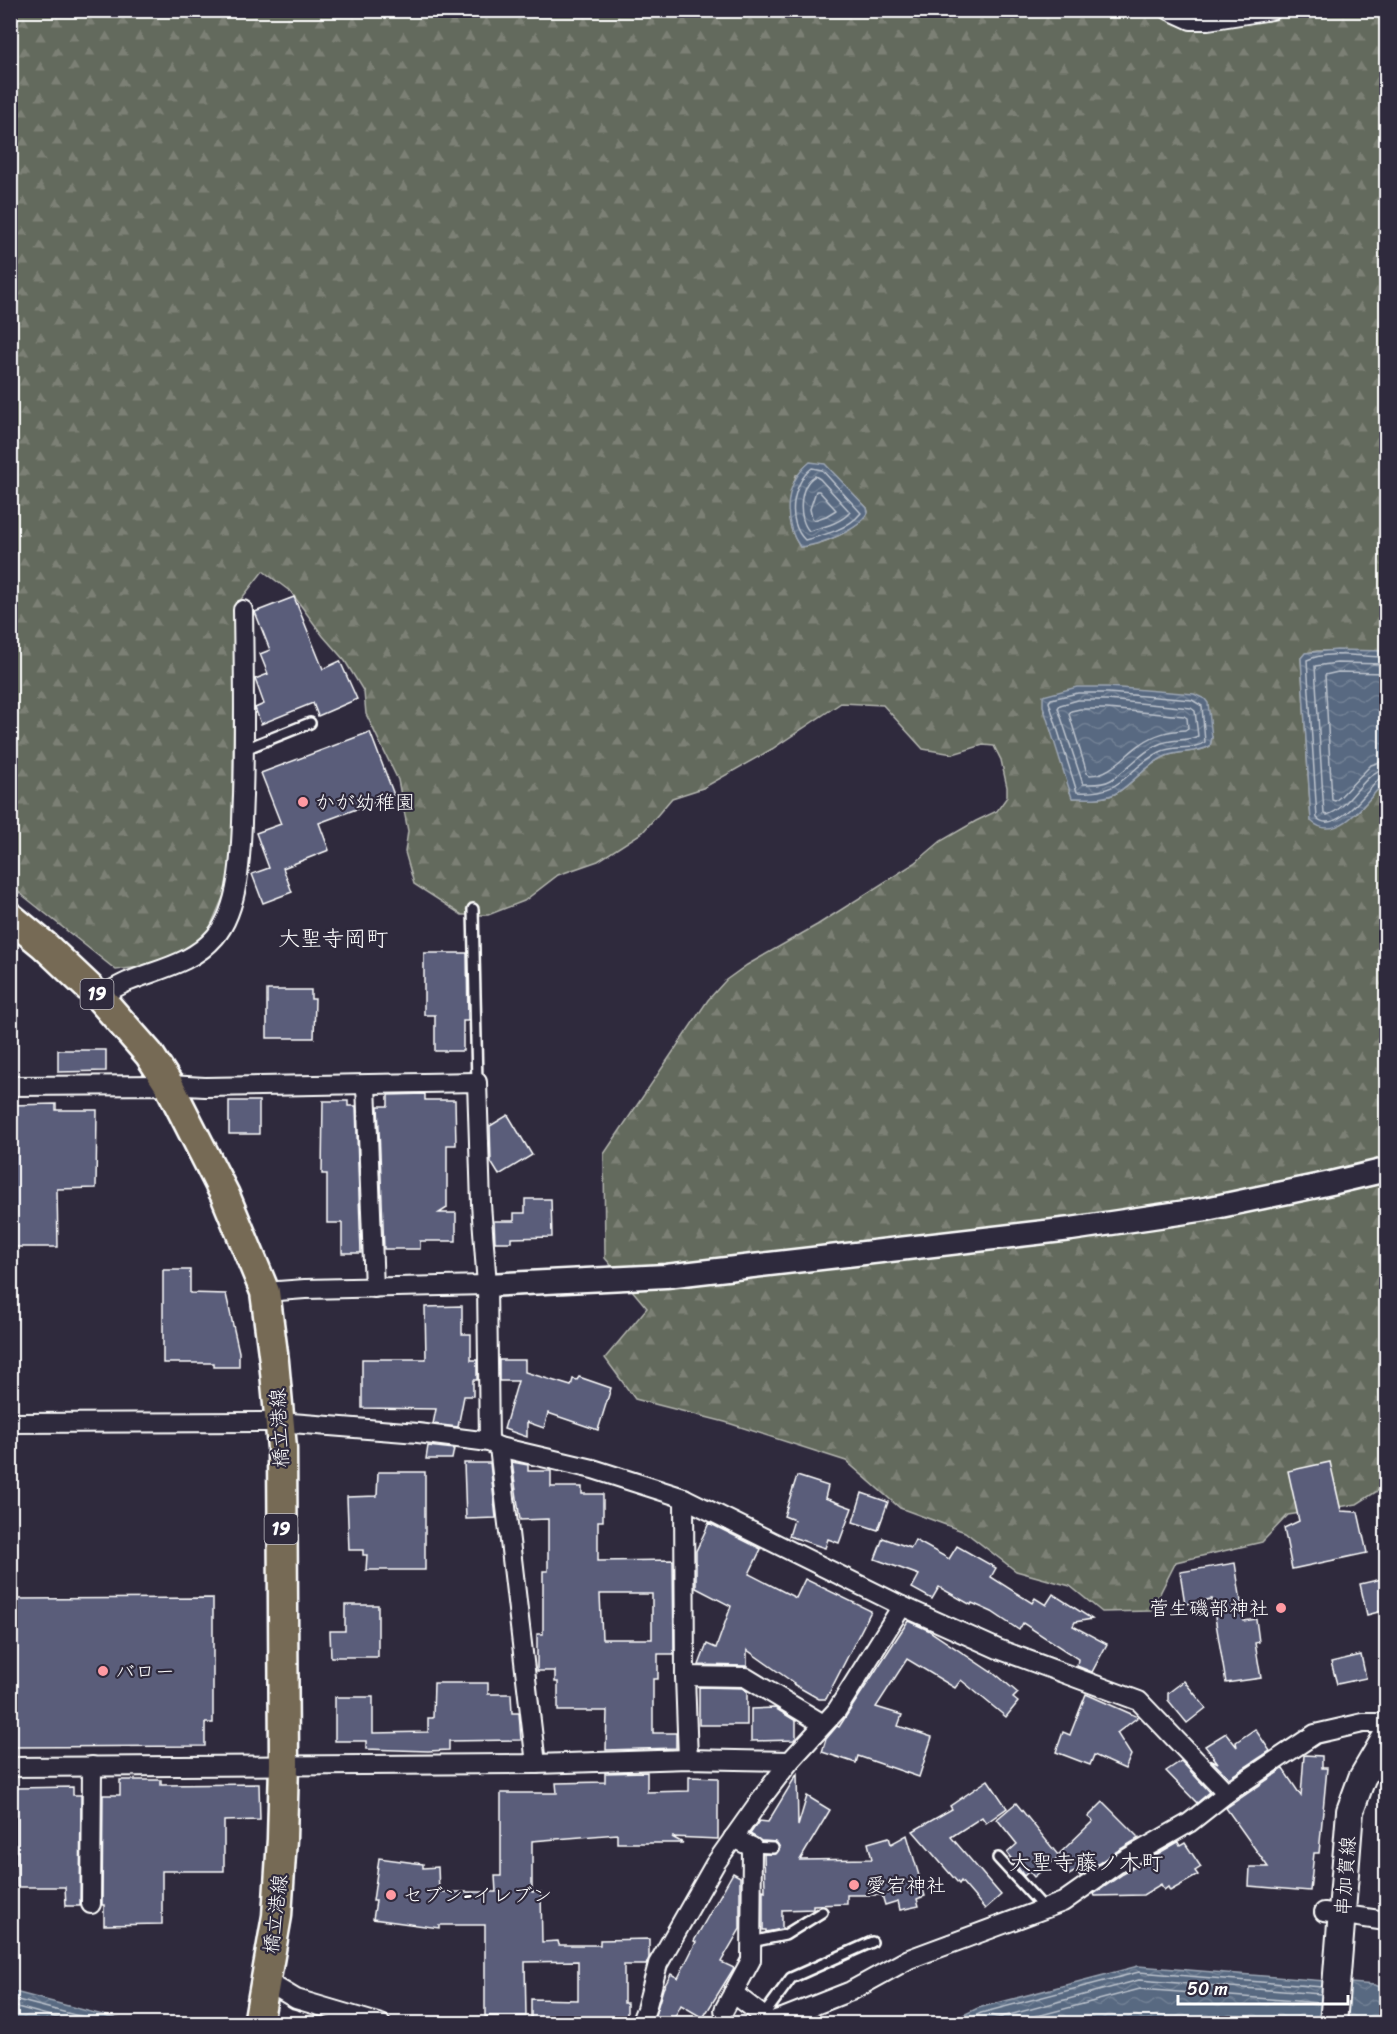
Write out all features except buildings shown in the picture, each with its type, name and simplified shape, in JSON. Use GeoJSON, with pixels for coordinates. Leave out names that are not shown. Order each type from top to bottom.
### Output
{"type":"FeatureCollection","features":[{"type":"Feature","properties":{"kind":"main road","name":"橋立港線"},"geometry":{"type":"LineString","coordinates":[[10,917],[44,945],[99,997],[149,1054],[169,1084],[225,1195],[265,1292],[282,1448],[284,1764],[277,1916],[258,2024]]}},
{"type":"Feature","properties":{"kind":"main road","name":"串加賀線"},"geometry":{"type":"LineString","coordinates":[[1333,2024],[1335,1919],[1350,1811],[1362,1778],[1386,1737]]}},
{"type":"Feature","properties":{"kind":"street"},"geometry":{"type":"LineString","coordinates":[[1169,10],[1191,20],[1208,20],[1272,10]]}},
{"type":"Feature","properties":{"kind":"street"},"geometry":{"type":"LineString","coordinates":[[99,997],[127,982],[191,958],[216,937],[233,897],[240,862],[244,749],[243,610]]}},
{"type":"Feature","properties":{"kind":"street"},"geometry":{"type":"LineString","coordinates":[[10,1086],[169,1084],[205,1087],[477,1082],[494,1444],[536,1764]]}},
{"type":"Feature","properties":{"kind":"street"},"geometry":{"type":"LineString","coordinates":[[366,1084],[374,1288]]}},
{"type":"Feature","properties":{"kind":"street"},"geometry":{"type":"LineString","coordinates":[[265,1292],[487,1285],[666,1276],[1060,1231],[1206,1209],[1386,1170]]}},
{"type":"Feature","properties":{"kind":"street"},"geometry":{"type":"LineString","coordinates":[[10,1423],[279,1422],[418,1432],[494,1444],[593,1469],[684,1498],[902,1606],[998,1649],[1139,1701],[1227,1792]]}},
{"type":"Feature","properties":{"kind":"street"},"geometry":{"type":"LineString","coordinates":[[684,1498],[688,1759]]}},
{"type":"Feature","properties":{"kind":"street"},"geometry":{"type":"LineString","coordinates":[[640,2024],[658,1964],[684,1923],[715,1864],[790,1761],[837,1710],[902,1606]]}},
{"type":"Feature","properties":{"kind":"street"},"geometry":{"type":"LineString","coordinates":[[685,1676],[745,1677],[823,1724]]}},
{"type":"Feature","properties":{"kind":"street"},"geometry":{"type":"LineString","coordinates":[[733,1993],[764,2020],[785,2017],[851,1991],[909,1959],[1064,1902],[1116,1864],[1189,1823],[1227,1792],[1315,1734],[1363,1722],[1386,1723]]}},
{"type":"Feature","properties":{"kind":"street"},"geometry":{"type":"LineString","coordinates":[[10,1767],[536,1764],[688,1759],[790,1761]]}},
{"type":"Feature","properties":{"kind":"street"},"geometry":{"type":"LineString","coordinates":[[91,1904],[92,1766]]}},
{"type":"Feature","properties":{"kind":"street"},"geometry":{"type":"LineString","coordinates":[[724,2010],[751,1960],[752,1847],[733,1838]]}},
{"type":"Feature","properties":{"kind":"street"},"geometry":{"type":"LineString","coordinates":[[1335,1919],[1386,1921]]}},
{"type":"Feature","properties":{"kind":"street"},"geometry":{"type":"LineString","coordinates":[[265,1988],[381,2024]]}},
{"type":"Feature","properties":{"kind":"lane"},"geometry":{"type":"LineString","coordinates":[[244,749],[310,723]]}},
{"type":"Feature","properties":{"kind":"lane"},"geometry":{"type":"LineString","coordinates":[[473,909],[477,1082]]}},
{"type":"Feature","properties":{"kind":"lane"},"geometry":{"type":"LineString","coordinates":[[752,1847],[773,1848]]}},
{"type":"Feature","properties":{"kind":"lane"},"geometry":{"type":"LineString","coordinates":[[998,1858],[1045,1909]]}},
{"type":"Feature","properties":{"kind":"lane"},"geometry":{"type":"LineString","coordinates":[[751,1942],[785,1935],[822,1912]]}},
{"type":"Feature","properties":{"kind":"lane"},"geometry":{"type":"LineString","coordinates":[[764,2020],[791,1978],[872,1942]]}},
{"type":"Feature","properties":{"kind":"green space"},"geometry":{"type":"Polygon","coordinates":[[[10,11],[1386,11],[1386,651],[1317,651],[1306,653],[1301,658],[1311,821],[1356,814],[1386,780],[1386,1411],[1381,1428],[1382,1488],[1357,1504],[1288,1515],[1262,1542],[1176,1562],[1151,1611],[1102,1612],[1070,1586],[1016,1571],[965,1532],[900,1508],[846,1461],[725,1422],[635,1399],[605,1358],[647,1308],[605,1258],[604,1154],[708,1000],[726,980],[915,863],[941,841],[997,811],[1007,797],[1007,787],[1001,760],[994,746],[983,745],[953,754],[923,749],[883,705],[841,703],[772,749],[703,788],[672,798],[643,832],[598,861],[558,875],[524,901],[488,915],[462,915],[414,884],[405,852],[408,831],[398,780],[366,714],[364,692],[345,661],[323,636],[291,592],[263,571],[235,607],[232,845],[227,888],[205,939],[169,960],[147,966],[116,970],[11,886],[10,11]],[[830,470],[796,475],[789,512],[792,529],[800,547],[818,544],[848,531],[864,519],[868,512],[867,508],[830,470]],[[1212,737],[1069,790],[1073,798],[1113,795],[1159,759],[1171,754],[1210,746],[1212,737]]]}},
{"type":"Feature","properties":{"kind":"water"},"geometry":{"type":"Polygon","coordinates":[[[810,462],[825,464],[867,508],[868,513],[848,531],[828,540],[800,547],[790,525],[789,502],[795,480],[810,462]]]}},
{"type":"Feature","properties":{"kind":"water"},"geometry":{"type":"Polygon","coordinates":[[[1337,650],[1386,651],[1386,780],[1352,817],[1332,828],[1321,827],[1311,821],[1301,658],[1305,653],[1337,650]]]}},
{"type":"Feature","properties":{"kind":"water"},"geometry":{"type":"Polygon","coordinates":[[[1077,687],[1108,687],[1194,694],[1208,703],[1212,737],[1210,746],[1171,754],[1159,759],[1113,795],[1072,798],[1043,706],[1043,696],[1077,687]]]}},
{"type":"Feature","properties":{"kind":"water"},"geometry":{"type":"Polygon","coordinates":[[[1138,1966],[1375,1985],[1386,1989],[1386,2023],[945,2024],[978,2008],[1138,1966]]]}},
{"type":"Feature","properties":{"kind":"water"},"geometry":{"type":"Polygon","coordinates":[[[11,1991],[133,2023],[11,2023],[11,1991]]]}},
{"type":"Feature","properties":{"kind":"place","name":"かが幼稚園"},"geometry":{"type":"Point","coordinates":[303,802]}},
{"type":"Feature","properties":{"kind":"place","name":"菅生磯部神社"},"geometry":{"type":"Point","coordinates":[1281,1608]}},
{"type":"Feature","properties":{"kind":"place","name":"バロー"},"geometry":{"type":"Point","coordinates":[103,1671]}},
{"type":"Feature","properties":{"kind":"place","name":"愛宕神社"},"geometry":{"type":"Point","coordinates":[854,1885]}},
{"type":"Feature","properties":{"kind":"place","name":"セブン-イレブン"},"geometry":{"type":"Point","coordinates":[391,1895]}},
{"type":"Feature","properties":{"kind":"district","name":"大聖寺岡町"},"geometry":{"type":"Point","coordinates":[333,938]}},
{"type":"Feature","properties":{"kind":"district","name":"大聖寺藤ノ木町"},"geometry":{"type":"Point","coordinates":[1086,1862]}}]}
